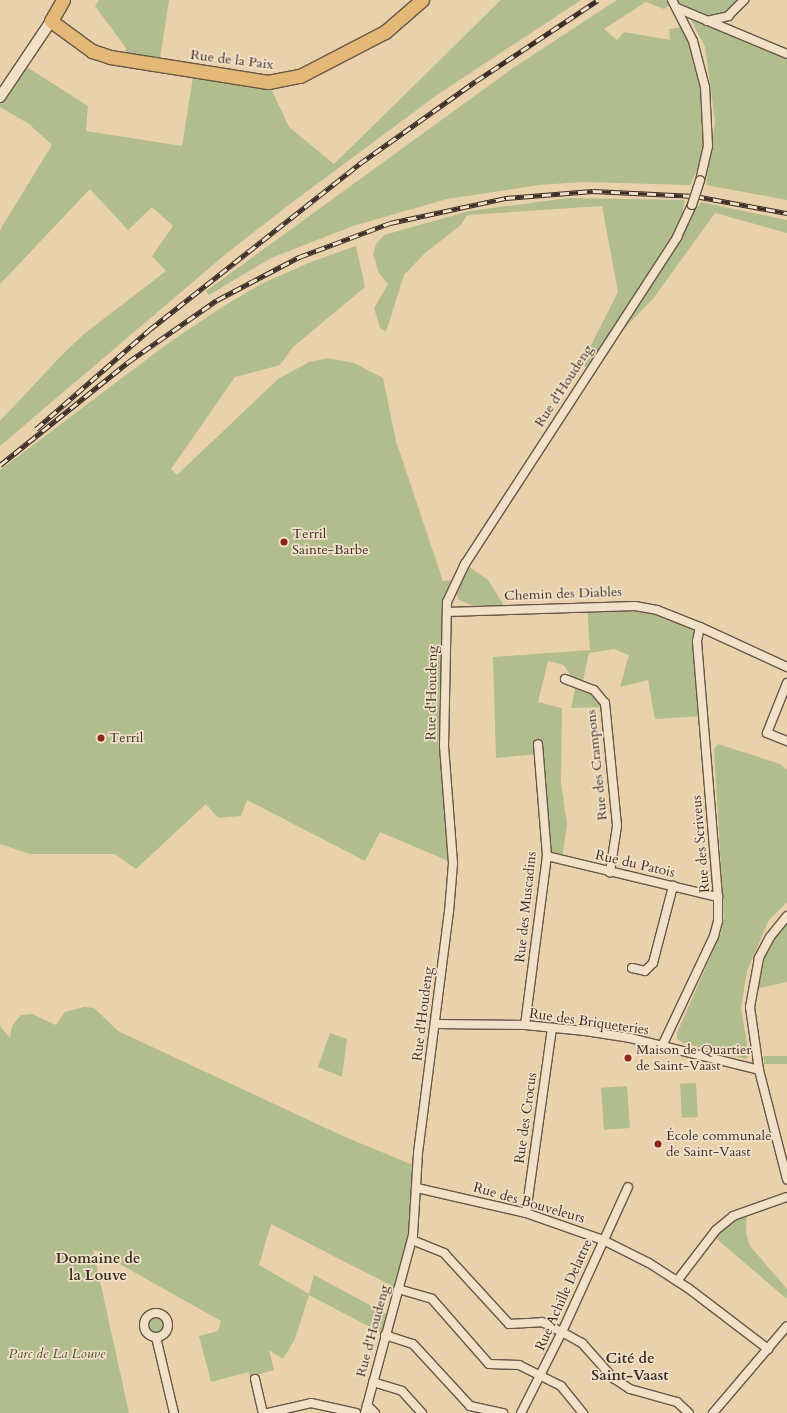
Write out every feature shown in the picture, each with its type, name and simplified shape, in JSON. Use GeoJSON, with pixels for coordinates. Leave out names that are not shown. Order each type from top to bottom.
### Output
{"type":"FeatureCollection","features":[{"type":"Feature","properties":{"kind":"main road"},"geometry":{"type":"LineString","coordinates":[[51,21],[63,0]]}},
{"type":"Feature","properties":{"kind":"main road","name":"Rue de la Paix"},"geometry":{"type":"LineString","coordinates":[[51,21],[92,51],[110,57],[276,82],[300,76],[385,32],[422,0]]}},
{"type":"Feature","properties":{"kind":"street","name":"Rue d'Houdeng"},"geometry":{"type":"LineString","coordinates":[[366,1409],[412,1240],[453,863],[444,746],[447,602],[461,571],[677,237],[692,205],[708,146],[708,104],[698,56],[672,0]]}},
{"type":"Feature","properties":{"kind":"street"},"geometry":{"type":"LineString","coordinates":[[704,21],[728,16],[744,0]]}},
{"type":"Feature","properties":{"kind":"street"},"geometry":{"type":"LineString","coordinates":[[677,8],[704,21],[787,54]]}},
{"type":"Feature","properties":{"kind":"street"},"geometry":{"type":"LineString","coordinates":[[0,97],[51,21]]}},
{"type":"Feature","properties":{"kind":"street","name":"Chemin des Diables"},"geometry":{"type":"LineString","coordinates":[[447,612],[635,606],[657,610],[700,627],[787,667]]}},
{"type":"Feature","properties":{"kind":"street","name":"Rue des Scriveus"},"geometry":{"type":"LineString","coordinates":[[662,1046],[714,936],[718,897],[697,641],[700,627]]}},
{"type":"Feature","properties":{"kind":"street","name":"Rue des Crampons"},"geometry":{"type":"LineString","coordinates":[[565,680],[594,690],[605,703],[616,826],[610,872]]}},
{"type":"Feature","properties":{"kind":"street"},"geometry":{"type":"LineString","coordinates":[[787,683],[767,733],[787,741]]}},
{"type":"Feature","properties":{"kind":"street","name":"Rue des Muscadins"},"geometry":{"type":"LineString","coordinates":[[525,1025],[546,856],[538,744]]}},
{"type":"Feature","properties":{"kind":"street","name":"Rue du Patois"},"geometry":{"type":"LineString","coordinates":[[546,856],[718,897]]}},
{"type":"Feature","properties":{"kind":"street"},"geometry":{"type":"LineString","coordinates":[[632,968],[645,970],[652,963],[673,886]]}},
{"type":"Feature","properties":{"kind":"street"},"geometry":{"type":"LineString","coordinates":[[787,916],[764,947],[752,985],[750,1021],[759,1070],[787,1179]]}},
{"type":"Feature","properties":{"kind":"street","name":"Rue des Briqueteries"},"geometry":{"type":"LineString","coordinates":[[436,1024],[525,1025],[630,1038],[759,1070]]}},
{"type":"Feature","properties":{"kind":"street","name":"Rue des Crocus"},"geometry":{"type":"LineString","coordinates":[[526,1213],[552,1028]]}},
{"type":"Feature","properties":{"kind":"street","name":"Rue Achille Delattre"},"geometry":{"type":"LineString","coordinates":[[521,1413],[562,1332],[628,1187]]}},
{"type":"Feature","properties":{"kind":"street","name":"Rue des Bouveleurs"},"geometry":{"type":"LineString","coordinates":[[417,1188],[526,1213],[603,1240],[677,1280],[768,1349]]}},
{"type":"Feature","properties":{"kind":"street"},"geometry":{"type":"LineString","coordinates":[[677,1280],[716,1230],[733,1216],[787,1197]]}},
{"type":"Feature","properties":{"kind":"street"},"geometry":{"type":"LineString","coordinates":[[412,1240],[444,1253],[509,1324],[542,1322],[582,1343],[613,1378],[625,1385],[677,1402],[690,1413]]}},
{"type":"Feature","properties":{"kind":"street"},"geometry":{"type":"LineString","coordinates":[[398,1289],[432,1299],[489,1364],[519,1365],[540,1377],[561,1386],[583,1413]]}},
{"type":"Feature","properties":{"kind":"street"},"geometry":{"type":"LineString","coordinates":[[713,1413],[787,1326]]}},
{"type":"Feature","properties":{"kind":"street"},"geometry":{"type":"LineString","coordinates":[[385,1335],[413,1344],[470,1406],[502,1413]]}},
{"type":"Feature","properties":{"kind":"street"},"geometry":{"type":"LineString","coordinates":[[156,1337],[174,1413]]}},
{"type":"Feature","properties":{"kind":"street"},"geometry":{"type":"LineString","coordinates":[[255,1379],[263,1413]]}},
{"type":"Feature","properties":{"kind":"street"},"geometry":{"type":"LineString","coordinates":[[373,1382],[402,1391],[422,1413]]}},
{"type":"Feature","properties":{"kind":"street"},"geometry":{"type":"LineString","coordinates":[[268,1413],[311,1403],[356,1413]]}},
{"type":"Feature","properties":{"kind":"street"},"geometry":{"type":"LineString","coordinates":[[366,1409],[375,1413]]}},
{"type":"Feature","properties":{"kind":"green space"},"geometry":{"type":"Polygon","coordinates":[[[99,0],[169,0],[160,59],[125,54],[126,48],[95,6],[99,0]]]}},
{"type":"Feature","properties":{"kind":"green space"},"geometry":{"type":"Polygon","coordinates":[[[501,0],[581,0],[437,95],[290,204],[227,253],[0,446],[0,421],[61,356],[84,334],[166,271],[152,256],[173,226],[152,207],[128,230],[90,189],[0,284],[0,230],[52,145],[29,124],[0,107],[0,97],[22,64],[88,106],[86,131],[182,146],[194,71],[268,82],[289,127],[334,164],[501,0]]]}},
{"type":"Feature","properties":{"kind":"green space"},"geometry":{"type":"Polygon","coordinates":[[[617,0],[744,0],[714,20],[674,3],[664,9],[646,2],[604,29],[617,40],[624,32],[670,40],[669,29],[686,26],[698,56],[708,146],[690,185],[582,182],[539,185],[447,199],[353,226],[271,258],[209,295],[206,291],[513,68],[617,0]]]}},
{"type":"Feature","properties":{"kind":"green space"},"geometry":{"type":"Polygon","coordinates":[[[691,20],[708,24],[787,56],[787,200],[706,185],[715,121],[705,47],[691,20]]]}},
{"type":"Feature","properties":{"kind":"green space"},"geometry":{"type":"Polygon","coordinates":[[[568,198],[685,200],[677,236],[701,202],[787,220],[787,233],[715,213],[653,299],[603,350],[588,373],[583,361],[618,292],[602,206],[467,215],[461,225],[425,253],[404,275],[386,332],[380,328],[374,308],[388,284],[379,273],[373,254],[376,244],[384,235],[469,211],[568,198]]]}},
{"type":"Feature","properties":{"kind":"green space"},"geometry":{"type":"Polygon","coordinates":[[[356,246],[365,287],[293,347],[280,365],[235,377],[171,469],[177,475],[278,379],[309,362],[328,358],[354,363],[383,378],[396,441],[443,581],[455,580],[465,564],[488,580],[503,604],[503,609],[478,608],[459,600],[456,593],[450,594],[444,746],[453,863],[380,832],[365,861],[247,800],[241,816],[218,818],[206,804],[136,869],[115,854],[30,854],[0,844],[0,470],[167,344],[222,307],[261,284],[311,262],[356,246]]]}},
{"type":"Feature","properties":{"kind":"green space"},"geometry":{"type":"Polygon","coordinates":[[[587,605],[635,606],[700,627],[703,716],[655,719],[648,680],[620,687],[629,655],[614,649],[589,653],[582,685],[594,690],[606,707],[571,708],[576,684],[564,665],[548,661],[538,702],[562,708],[561,783],[567,824],[562,860],[547,856],[538,754],[496,758],[493,657],[590,650],[587,605]]]}},
{"type":"Feature","properties":{"kind":"green space"},"geometry":{"type":"Polygon","coordinates":[[[718,744],[780,764],[787,770],[787,902],[769,920],[747,971],[741,1008],[749,1055],[746,1059],[683,1043],[677,1039],[677,1033],[721,933],[724,918],[714,749],[718,744]]]}},
{"type":"Feature","properties":{"kind":"green space"},"geometry":{"type":"Polygon","coordinates":[[[787,916],[787,982],[751,990],[756,967],[787,916]]]}},
{"type":"Feature","properties":{"kind":"green space","name":"Parc de La Louve"},"geometry":{"type":"Polygon","coordinates":[[[84,1007],[94,1008],[118,1031],[345,1137],[418,1167],[414,1230],[398,1289],[271,1224],[259,1265],[309,1294],[314,1275],[390,1316],[385,1335],[309,1295],[295,1339],[283,1359],[269,1350],[274,1370],[250,1377],[249,1372],[211,1382],[199,1336],[218,1331],[221,1321],[93,1249],[129,1413],[0,1413],[0,1026],[10,1038],[12,1026],[21,1015],[32,1014],[56,1025],[65,1012],[84,1007]]]}},
{"type":"Feature","properties":{"kind":"green space"},"geometry":{"type":"Polygon","coordinates":[[[330,1033],[347,1039],[342,1077],[318,1067],[330,1033]]]}},
{"type":"Feature","properties":{"kind":"green space"},"geometry":{"type":"Polygon","coordinates":[[[764,1056],[787,1056],[787,1064],[764,1064],[764,1056]]]}},
{"type":"Feature","properties":{"kind":"green space"},"geometry":{"type":"Polygon","coordinates":[[[696,1083],[698,1117],[682,1118],[680,1084],[696,1083]]]}},
{"type":"Feature","properties":{"kind":"green space"},"geometry":{"type":"Polygon","coordinates":[[[627,1086],[630,1128],[604,1130],[601,1088],[627,1086]]]}},
{"type":"Feature","properties":{"kind":"green space"},"geometry":{"type":"Polygon","coordinates":[[[747,1209],[746,1234],[750,1246],[787,1289],[787,1299],[712,1235],[747,1209]]]}},
{"type":"Feature","properties":{"kind":"green space"},"geometry":{"type":"Polygon","coordinates":[[[153,1317],[159,1317],[164,1322],[162,1331],[159,1333],[153,1333],[148,1328],[148,1322],[153,1317]]]}},
{"type":"Feature","properties":{"kind":"railway"},"geometry":{"type":"LineString","coordinates":[[36,429],[149,330],[359,164],[476,81],[598,0]]}},
{"type":"Feature","properties":{"kind":"railway"},"geometry":{"type":"LineString","coordinates":[[0,465],[128,362],[217,300],[299,257],[390,223],[506,198],[593,191],[695,196],[787,213]]}},
{"type":"Feature","properties":{"kind":"place","name":"Terril Sainte-Barbe"},"geometry":{"type":"Point","coordinates":[284,542]}},
{"type":"Feature","properties":{"kind":"place","name":"Terril"},"geometry":{"type":"Point","coordinates":[101,738]}},
{"type":"Feature","properties":{"kind":"place","name":"Maison de Quartier de Saint-Vaast"},"geometry":{"type":"Point","coordinates":[628,1058]}},
{"type":"Feature","properties":{"kind":"place","name":"École communale de Saint-Vaast"},"geometry":{"type":"Point","coordinates":[658,1144]}},
{"type":"Feature","properties":{"kind":"district","name":"Domaine de la Louve"},"geometry":{"type":"Point","coordinates":[98,1266]}},
{"type":"Feature","properties":{"kind":"district","name":"Cité de Saint-Vaast"},"geometry":{"type":"Point","coordinates":[630,1366]}}]}
